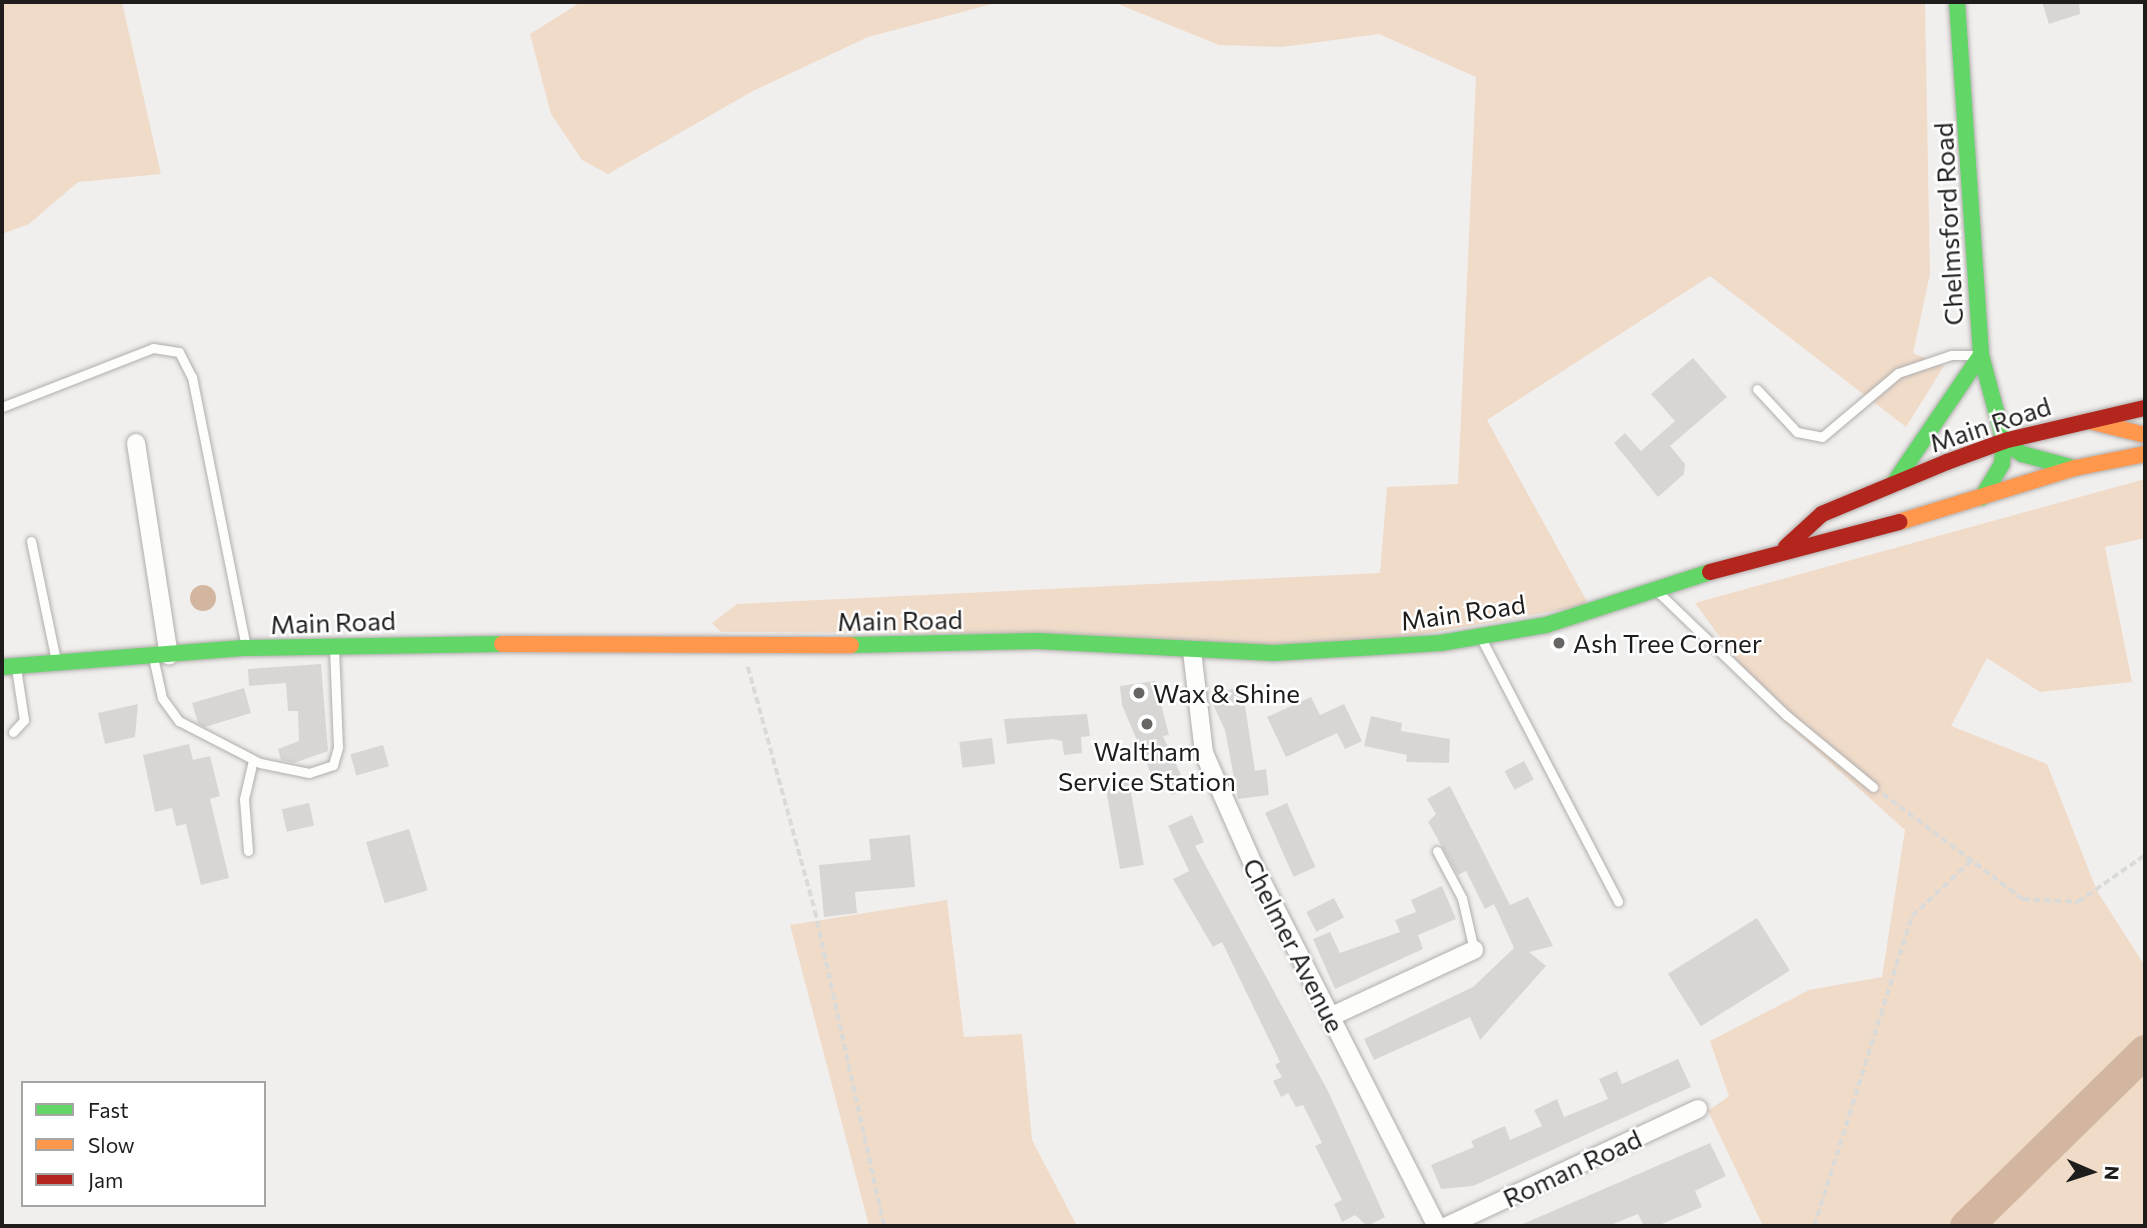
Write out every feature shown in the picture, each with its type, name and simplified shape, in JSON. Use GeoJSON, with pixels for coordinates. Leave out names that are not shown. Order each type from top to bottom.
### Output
{"type":"FeatureCollection","features":[{"type":"Feature","properties":{"kind":"main road","name":"Chelmsford Road"},"geometry":{"type":"LineString","coordinates":[[1957,2],[1981,355],[2004,441],[2002,464],[1982,497]]}},
{"type":"Feature","properties":{"kind":"main road"},"geometry":{"type":"LineString","coordinates":[[1894,483],[1981,355]]}},
{"type":"Feature","properties":{"kind":"main road","name":"Main Road"},"geometry":{"type":"LineString","coordinates":[[1786,547],[1822,514],[1894,483],[2004,441],[2145,408]]}},
{"type":"Feature","properties":{"kind":"main road"},"geometry":{"type":"LineString","coordinates":[[2089,421],[2145,435]]}},
{"type":"Feature","properties":{"kind":"main road"},"geometry":{"type":"LineString","coordinates":[[2004,441],[2022,454],[2075,468]]}},
{"type":"Feature","properties":{"kind":"main road","name":"Main Road"},"geometry":{"type":"LineString","coordinates":[[9,667],[57,666],[246,648],[334,646],[744,648],[1037,641],[1192,651],[1331,651],[1480,636],[1546,625],[1658,592],[1786,547],[1826,544],[2075,468],[2145,454]]}},
{"type":"Feature","properties":{"kind":"street"},"geometry":{"type":"LineString","coordinates":[[136,443],[161,656]]}},
{"type":"Feature","properties":{"kind":"street","name":"Chelmer Avenue"},"geometry":{"type":"LineString","coordinates":[[1192,651],[1204,753],[1330,1017],[1437,1226]]}},
{"type":"Feature","properties":{"kind":"street"},"geometry":{"type":"LineString","coordinates":[[1330,1017],[1474,950]]}},
{"type":"Feature","properties":{"kind":"street","name":"Roman Road"},"geometry":{"type":"LineString","coordinates":[[1447,1226],[1698,1110]]}},
{"type":"Feature","properties":{"kind":"lane"},"geometry":{"type":"LineString","coordinates":[[2,407],[153,348],[179,352],[192,377],[246,648]]}},
{"type":"Feature","properties":{"kind":"lane"},"geometry":{"type":"LineString","coordinates":[[1758,389],[1797,432],[1822,437],[1898,373],[1951,355],[1981,355]]}},
{"type":"Feature","properties":{"kind":"lane"},"geometry":{"type":"LineString","coordinates":[[31,541],[57,666]]}},
{"type":"Feature","properties":{"kind":"lane"},"geometry":{"type":"LineString","coordinates":[[1658,592],[1786,715],[1873,787]]}},
{"type":"Feature","properties":{"kind":"lane"},"geometry":{"type":"LineString","coordinates":[[1480,636],[1618,901]]}},
{"type":"Feature","properties":{"kind":"lane"},"geometry":{"type":"LineString","coordinates":[[161,656],[162,698],[174,716],[253,760],[309,773],[333,765],[340,734],[334,646]]}},
{"type":"Feature","properties":{"kind":"lane"},"geometry":{"type":"LineString","coordinates":[[9,667],[24,720],[13,732]]}},
{"type":"Feature","properties":{"kind":"lane"},"geometry":{"type":"LineString","coordinates":[[248,851],[244,799],[253,760]]}},
{"type":"Feature","properties":{"kind":"lane"},"geometry":{"type":"LineString","coordinates":[[1437,851],[1462,898],[1474,950]]}},
{"type":"Feature","properties":{"kind":"path"},"geometry":{"type":"LineString","coordinates":[[744,648],[815,911],[884,1226]]}},
{"type":"Feature","properties":{"kind":"path"},"geometry":{"type":"LineString","coordinates":[[1873,787],[2023,899],[2078,902],[2145,855]]}},
{"type":"Feature","properties":{"kind":"path"},"geometry":{"type":"LineString","coordinates":[[1814,1226],[1912,916],[1971,861]]}},
{"type":"Feature","properties":{"kind":"shaded area"},"geometry":{"type":"Polygon","coordinates":[[[2,2],[122,2],[161,174],[78,182],[29,224],[2,234],[2,2]]]}},
{"type":"Feature","properties":{"kind":"shaded area"},"geometry":{"type":"Polygon","coordinates":[[[581,2],[1000,2],[868,37],[753,91],[608,174],[582,160],[551,114],[530,34],[581,2]]]}},
{"type":"Feature","properties":{"kind":"shaded area"},"geometry":{"type":"Polygon","coordinates":[[[1113,2],[1925,3],[1930,274],[1913,353],[1944,366],[1906,427],[1710,276],[1487,420],[1589,605],[1379,642],[1234,646],[1033,634],[721,632],[712,623],[737,604],[1380,573],[1387,487],[1458,484],[1476,77],[1379,34],[1282,47],[1219,45],[1113,2]]]}},
{"type":"Feature","properties":{"kind":"shaded area"},"geometry":{"type":"Polygon","coordinates":[[[2145,479],[2145,538],[2105,547],[2132,682],[2040,692],[1987,658],[1951,726],[2047,764],[2097,891],[2145,966],[2145,1226],[1763,1226],[1708,1111],[1729,1096],[1710,1041],[1809,990],[1882,977],[1905,830],[1775,713],[1695,603],[2145,479]]]}},
{"type":"Feature","properties":{"kind":"shaded area"},"geometry":{"type":"Polygon","coordinates":[[[203,585],[212,589],[216,598],[212,607],[203,611],[194,607],[190,598],[194,589],[203,585]]]}},
{"type":"Feature","properties":{"kind":"shaded area"},"geometry":{"type":"Polygon","coordinates":[[[947,900],[964,1037],[1022,1034],[1032,1140],[1077,1226],[869,1226],[790,925],[947,900]]]}},
{"type":"Feature","properties":{"kind":"building"},"geometry":{"type":"Polygon","coordinates":[[[2042,2],[2079,2],[2080,14],[2049,24],[2042,2]]]}},
{"type":"Feature","properties":{"kind":"building"},"geometry":{"type":"Polygon","coordinates":[[[1693,358],[1727,397],[1670,446],[1685,464],[1684,474],[1658,497],[1614,443],[1625,433],[1641,451],[1675,421],[1651,394],[1693,358]]]}},
{"type":"Feature","properties":{"kind":"building"},"geometry":{"type":"Polygon","coordinates":[[[321,664],[328,751],[294,763],[281,760],[278,749],[299,741],[298,711],[288,711],[286,683],[249,686],[248,669],[321,664]]]}},
{"type":"Feature","properties":{"kind":"building"},"geometry":{"type":"Polygon","coordinates":[[[1155,681],[1169,735],[1163,736],[1187,788],[1172,795],[1167,785],[1158,790],[1122,705],[1120,686],[1155,681]]]}},
{"type":"Feature","properties":{"kind":"building"},"geometry":{"type":"Polygon","coordinates":[[[1242,686],[1255,771],[1266,769],[1269,795],[1238,799],[1225,730],[1209,696],[1242,686]]]}},
{"type":"Feature","properties":{"kind":"building"},"geometry":{"type":"Polygon","coordinates":[[[244,688],[251,713],[205,727],[198,723],[192,703],[244,688]]]}},
{"type":"Feature","properties":{"kind":"building"},"geometry":{"type":"Polygon","coordinates":[[[1311,697],[1320,715],[1344,704],[1362,741],[1345,749],[1337,733],[1286,757],[1267,717],[1311,697]]]}},
{"type":"Feature","properties":{"kind":"building"},"geometry":{"type":"Polygon","coordinates":[[[138,704],[135,737],[105,744],[98,713],[138,704]]]}},
{"type":"Feature","properties":{"kind":"building"},"geometry":{"type":"Polygon","coordinates":[[[1087,714],[1090,736],[1081,737],[1082,753],[1064,755],[1062,741],[1052,739],[1007,744],[1004,719],[1087,714]]]}},
{"type":"Feature","properties":{"kind":"building"},"geometry":{"type":"Polygon","coordinates":[[[1371,716],[1402,723],[1401,731],[1450,739],[1449,763],[1406,762],[1407,755],[1364,746],[1371,716]]]}},
{"type":"Feature","properties":{"kind":"building"},"geometry":{"type":"Polygon","coordinates":[[[992,738],[995,764],[962,768],[959,742],[992,738]]]}},
{"type":"Feature","properties":{"kind":"building"},"geometry":{"type":"Polygon","coordinates":[[[189,744],[193,760],[210,756],[220,796],[210,799],[229,878],[201,885],[186,824],[176,826],[172,808],[155,812],[143,755],[189,744]]]}},
{"type":"Feature","properties":{"kind":"building"},"geometry":{"type":"Polygon","coordinates":[[[383,745],[389,766],[356,776],[350,754],[383,745]]]}},
{"type":"Feature","properties":{"kind":"building"},"geometry":{"type":"Polygon","coordinates":[[[1524,761],[1534,780],[1514,790],[1505,771],[1524,761]]]}},
{"type":"Feature","properties":{"kind":"building"},"geometry":{"type":"Polygon","coordinates":[[[1129,781],[1144,865],[1120,869],[1105,785],[1129,781]]]}},
{"type":"Feature","properties":{"kind":"building"},"geometry":{"type":"Polygon","coordinates":[[[1450,786],[1510,905],[1528,897],[1553,946],[1529,952],[1546,966],[1480,1040],[1470,1017],[1374,1060],[1364,1039],[1473,987],[1514,948],[1494,904],[1485,909],[1466,871],[1458,875],[1428,822],[1436,814],[1427,799],[1450,786]]]}},
{"type":"Feature","properties":{"kind":"building"},"geometry":{"type":"Polygon","coordinates":[[[309,803],[314,825],[287,832],[282,809],[309,803]]]}},
{"type":"Feature","properties":{"kind":"building"},"geometry":{"type":"Polygon","coordinates":[[[1287,803],[1315,867],[1294,877],[1265,813],[1287,803]]]}},
{"type":"Feature","properties":{"kind":"building"},"geometry":{"type":"Polygon","coordinates":[[[1192,815],[1204,842],[1195,846],[1328,1091],[1385,1217],[1367,1226],[1355,1215],[1342,1222],[1334,1204],[1342,1200],[1315,1146],[1322,1143],[1303,1105],[1296,1107],[1288,1093],[1281,1097],[1273,1081],[1282,1077],[1275,1065],[1280,1062],[1222,942],[1213,947],[1173,879],[1189,871],[1168,826],[1192,815]]]}},
{"type":"Feature","properties":{"kind":"building"},"geometry":{"type":"Polygon","coordinates":[[[409,829],[428,890],[385,903],[366,842],[409,829]]]}},
{"type":"Feature","properties":{"kind":"building"},"geometry":{"type":"Polygon","coordinates":[[[910,835],[915,887],[855,892],[857,913],[824,917],[819,865],[871,860],[869,839],[910,835]]]}},
{"type":"Feature","properties":{"kind":"building"},"geometry":{"type":"Polygon","coordinates":[[[1442,886],[1456,919],[1418,935],[1423,949],[1335,989],[1313,939],[1330,932],[1340,953],[1400,932],[1395,920],[1416,912],[1411,900],[1442,886]]]}},
{"type":"Feature","properties":{"kind":"building"},"geometry":{"type":"Polygon","coordinates":[[[1334,898],[1344,918],[1316,932],[1306,912],[1334,898]]]}},
{"type":"Feature","properties":{"kind":"building"},"geometry":{"type":"Polygon","coordinates":[[[1757,918],[1790,971],[1701,1026],[1668,974],[1757,918]]]}},
{"type":"Feature","properties":{"kind":"building"},"geometry":{"type":"Polygon","coordinates":[[[1678,1059],[1691,1087],[1473,1186],[1441,1189],[1431,1165],[1474,1147],[1471,1141],[1505,1126],[1510,1140],[1542,1126],[1534,1110],[1557,1099],[1564,1117],[1608,1099],[1599,1079],[1617,1071],[1622,1084],[1678,1059]]]}},
{"type":"Feature","properties":{"kind":"building"},"geometry":{"type":"Polygon","coordinates":[[[1710,1143],[1726,1176],[1695,1191],[1702,1207],[1657,1226],[1644,1226],[1638,1214],[1608,1226],[1518,1226],[1710,1143]]]}},
{"type":"Feature","properties":{"kind":"waterway"},"geometry":{"type":"LineString","coordinates":[[1966,1226],[2145,1051]]}},
{"type":"Feature","properties":{"kind":"traffic: fast"},"geometry":{"type":"LineString","coordinates":[[1957,2],[1981,355],[2004,441],[2002,464],[1982,497]]}},
{"type":"Feature","properties":{"kind":"traffic: fast"},"geometry":{"type":"LineString","coordinates":[[1894,483],[1981,355]]}},
{"type":"Feature","properties":{"kind":"traffic: fast"},"geometry":{"type":"LineString","coordinates":[[2004,441],[2022,454],[2074,468]]}},
{"type":"Feature","properties":{"kind":"traffic: fast"},"geometry":{"type":"LineString","coordinates":[[851,645],[1037,641],[1274,653],[1441,643],[1546,625],[1710,572]]}},
{"type":"Feature","properties":{"kind":"traffic: fast"},"geometry":{"type":"LineString","coordinates":[[2,667],[246,648],[502,644]]}},
{"type":"Feature","properties":{"kind":"traffic: slow"},"geometry":{"type":"LineString","coordinates":[[2089,421],[2145,435]]}},
{"type":"Feature","properties":{"kind":"traffic: slow"},"geometry":{"type":"LineString","coordinates":[[1899,522],[2075,468],[2145,454]]}},
{"type":"Feature","properties":{"kind":"traffic: slow"},"geometry":{"type":"LineString","coordinates":[[502,644],[851,645]]}},
{"type":"Feature","properties":{"kind":"traffic: jam"},"geometry":{"type":"LineString","coordinates":[[1786,547],[1822,514],[1947,462],[2004,441],[2145,408]]}},
{"type":"Feature","properties":{"kind":"traffic: jam"},"geometry":{"type":"LineString","coordinates":[[1710,572],[1899,522]]}},
{"type":"Feature","properties":{"kind":"place","name":"Ash Tree Corner"},"geometry":{"type":"Point","coordinates":[1559,643]}},
{"type":"Feature","properties":{"kind":"place","name":"Wax & Shine"},"geometry":{"type":"Point","coordinates":[1139,693]}},
{"type":"Feature","properties":{"kind":"place","name":"Waltham Service Station"},"geometry":{"type":"Point","coordinates":[1147,724]}}]}
